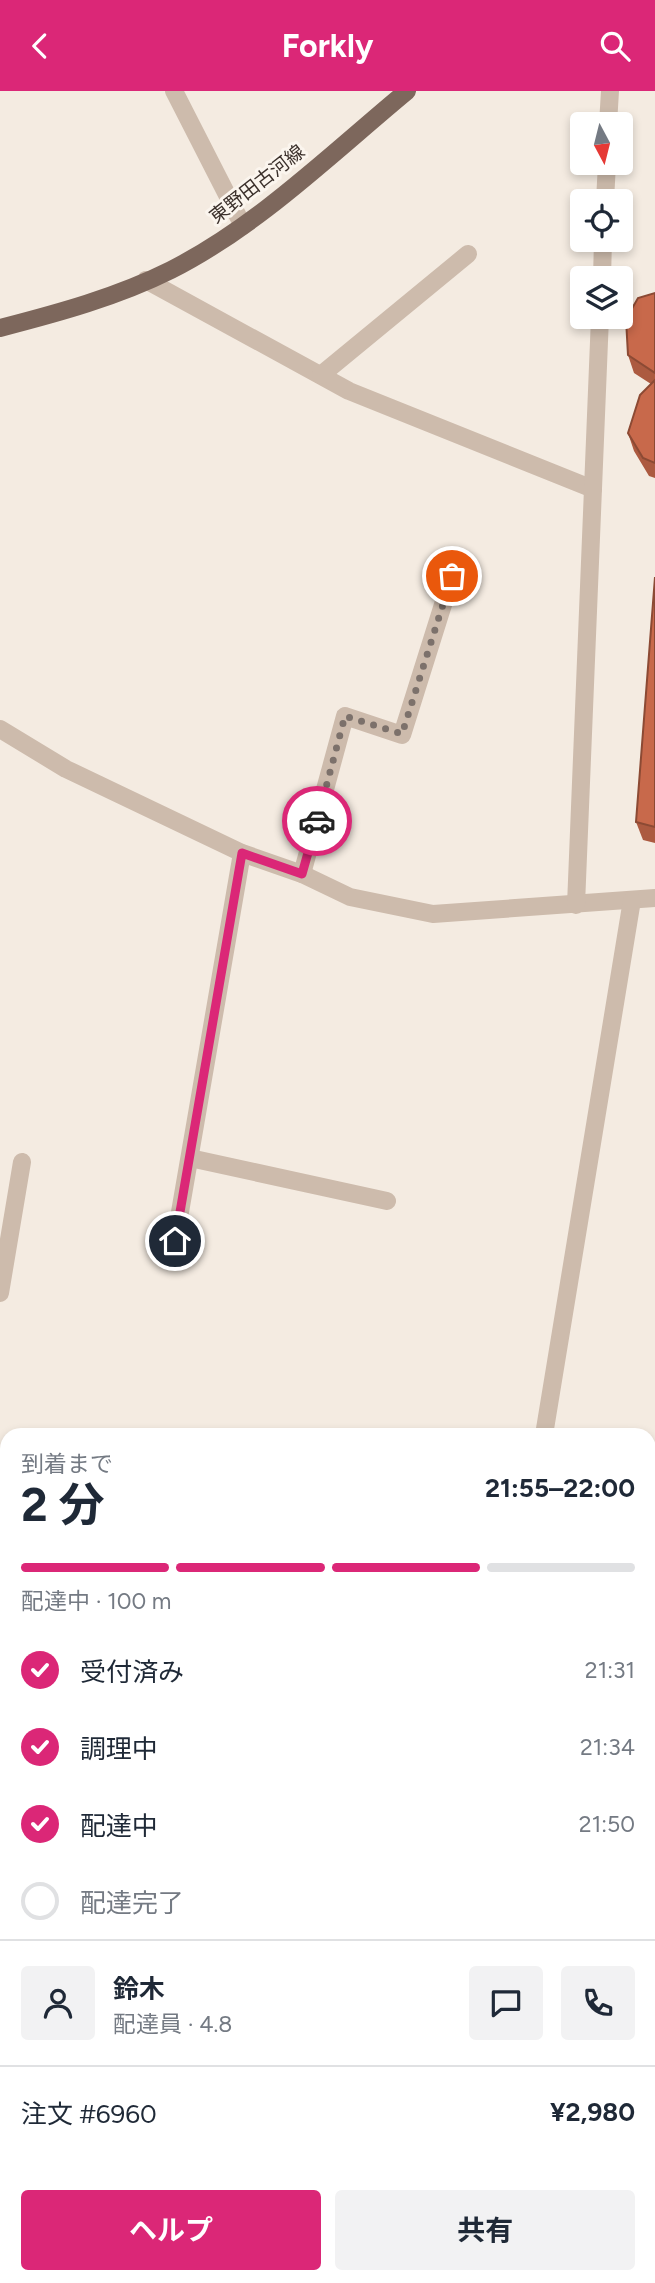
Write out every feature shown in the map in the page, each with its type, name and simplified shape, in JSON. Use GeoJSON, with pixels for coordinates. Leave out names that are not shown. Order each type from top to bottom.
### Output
{"type":"FeatureCollection","features":[{"type":"Feature","properties":{"kind":"main road","name":"東野田古河線"},"geometry":{"type":"LineString","coordinates":[[0,328],[81,307],[170,270],[243,226],[407,91]]}},
{"type":"Feature","properties":{"kind":"street"},"geometry":{"type":"LineString","coordinates":[[174,91],[243,226]]}},
{"type":"Feature","properties":{"kind":"street"},"geometry":{"type":"LineString","coordinates":[[609,112],[610,91]]}},
{"type":"Feature","properties":{"kind":"street"},"geometry":{"type":"LineString","coordinates":[[321,375],[468,254]]}},
{"type":"Feature","properties":{"kind":"street"},"geometry":{"type":"LineString","coordinates":[[146,280],[349,391],[593,489]]}},
{"type":"Feature","properties":{"kind":"street"},"geometry":{"type":"LineString","coordinates":[[576,905],[600,329]]}},
{"type":"Feature","properties":{"kind":"street"},"geometry":{"type":"LineString","coordinates":[[302,874],[345,716],[402,734],[452,576]]}},
{"type":"Feature","properties":{"kind":"street"},"geometry":{"type":"LineString","coordinates":[[0,729],[66,769],[242,853],[302,874],[350,897],[433,914],[655,898]]}},
{"type":"Feature","properties":{"kind":"street"},"geometry":{"type":"LineString","coordinates":[[175,1241],[242,853]]}},
{"type":"Feature","properties":{"kind":"street"},"geometry":{"type":"LineString","coordinates":[[545,1428],[632,900]]}},
{"type":"Feature","properties":{"kind":"street"},"geometry":{"type":"LineString","coordinates":[[190,1158],[387,1201]]}},
{"type":"Feature","properties":{"kind":"street"},"geometry":{"type":"LineString","coordinates":[[0,1293],[22,1162]]}},
{"type":"Feature","properties":{"kind":"building"},"geometry":{"type":"Polygon","coordinates":[[[655,293],[655,373],[628,355],[627,329],[633,329],[633,307],[638,298],[655,293]]]}},
{"type":"Feature","properties":{"kind":"building"},"geometry":{"type":"Polygon","coordinates":[[[655,380],[655,463],[643,458],[628,433],[640,395],[655,380]]]}},
{"type":"Feature","properties":{"kind":"building"},"geometry":{"type":"Polygon","coordinates":[[[655,577],[655,827],[636,822],[655,577]]]}},
{"type":"Feature","properties":{"kind":"way so far"},"geometry":{"type":"LineString","coordinates":[[317,821],[345,716],[402,734],[452,576]]}},
{"type":"Feature","properties":{"kind":"route"},"geometry":{"type":"LineString","coordinates":[[175,1241],[242,853],[302,874],[317,821]]}}]}
